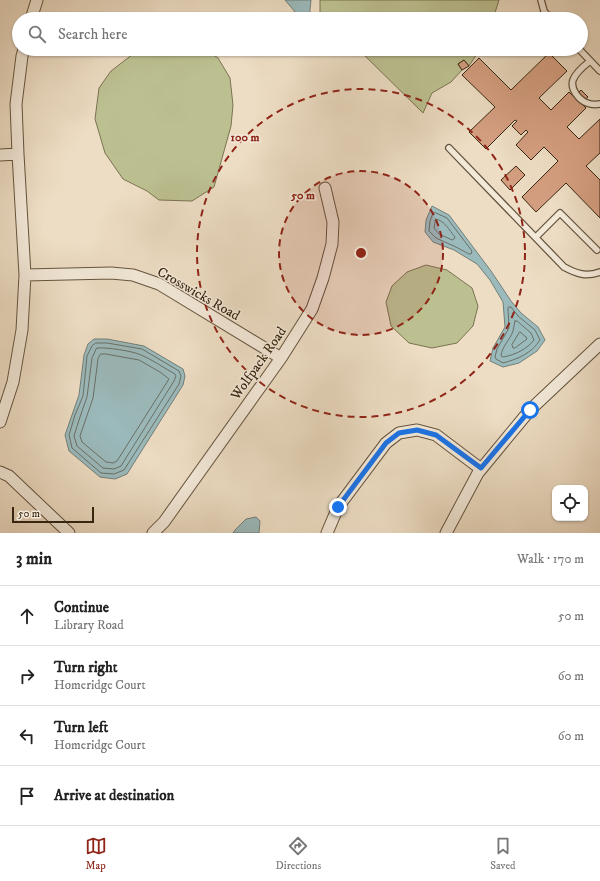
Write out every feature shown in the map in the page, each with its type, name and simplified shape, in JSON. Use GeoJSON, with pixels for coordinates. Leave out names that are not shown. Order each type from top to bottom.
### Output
{"type":"FeatureCollection","features":[{"type":"Feature","properties":{"kind":"street"},"geometry":{"type":"LineString","coordinates":[[33,12],[37,0]]}},
{"type":"Feature","properties":{"kind":"street"},"geometry":{"type":"LineString","coordinates":[[0,422],[13,382],[22,330],[25,275],[16,104],[22,56]]}},
{"type":"Feature","properties":{"kind":"street"},"geometry":{"type":"LineString","coordinates":[[0,155],[18,154]]}},
{"type":"Feature","properties":{"kind":"street","name":"Wolfpack Road"},"geometry":{"type":"LineString","coordinates":[[153,533],[164,522],[280,358],[312,309],[323,278],[332,244],[333,222],[325,188]]}},
{"type":"Feature","properties":{"kind":"street","name":"Crosswicks Road"},"geometry":{"type":"LineString","coordinates":[[25,275],[111,273],[133,275],[160,284],[280,358]]}},
{"type":"Feature","properties":{"kind":"street"},"geometry":{"type":"LineString","coordinates":[[446,533],[481,468],[530,410],[600,344]]}},
{"type":"Feature","properties":{"kind":"street"},"geometry":{"type":"LineString","coordinates":[[328,533],[338,507],[386,443],[399,433],[417,430],[436,435],[481,468]]}},
{"type":"Feature","properties":{"kind":"street"},"geometry":{"type":"LineString","coordinates":[[0,472],[9,476],[69,533]]}},
{"type":"Feature","properties":{"kind":"lane"},"geometry":{"type":"LineString","coordinates":[[541,0],[545,12]]}},
{"type":"Feature","properties":{"kind":"lane"},"geometry":{"type":"LineString","coordinates":[[585,56],[600,71]]}},
{"type":"Feature","properties":{"kind":"lane"},"geometry":{"type":"LineString","coordinates":[[590,61],[576,75],[572,86],[575,92],[586,103],[592,105],[600,104]]}},
{"type":"Feature","properties":{"kind":"lane"},"geometry":{"type":"LineString","coordinates":[[449,148],[564,267],[574,273],[584,275],[600,272]]}},
{"type":"Feature","properties":{"kind":"lane"},"geometry":{"type":"LineString","coordinates":[[536,238],[560,213],[599,250]]}},
{"type":"Feature","properties":{"kind":"green space"},"geometry":{"type":"Polygon","coordinates":[[[320,0],[499,0],[495,12],[320,12],[320,0]]]}},
{"type":"Feature","properties":{"kind":"green space"},"geometry":{"type":"Polygon","coordinates":[[[130,56],[215,56],[218,58],[230,78],[233,105],[231,126],[214,187],[192,201],[159,200],[147,191],[123,179],[105,153],[95,119],[99,88],[111,71],[130,56]]]}},
{"type":"Feature","properties":{"kind":"green space"},"geometry":{"type":"Polygon","coordinates":[[[365,56],[475,56],[469,66],[464,60],[458,64],[462,70],[451,82],[432,93],[423,113],[365,56]]]}},
{"type":"Feature","properties":{"kind":"green space"},"geometry":{"type":"Polygon","coordinates":[[[426,265],[447,270],[472,288],[478,306],[473,326],[457,343],[432,348],[409,343],[391,326],[386,302],[392,286],[407,272],[426,265]]]}},
{"type":"Feature","properties":{"kind":"water"},"geometry":{"type":"Polygon","coordinates":[[[285,0],[311,0],[310,12],[295,12],[285,0]]]}},
{"type":"Feature","properties":{"kind":"water"},"geometry":{"type":"Polygon","coordinates":[[[432,206],[449,215],[491,271],[511,301],[521,313],[538,327],[545,340],[537,351],[519,363],[503,367],[490,361],[493,348],[505,327],[503,302],[490,280],[477,264],[454,250],[433,242],[425,232],[426,220],[432,206]]]}},
{"type":"Feature","properties":{"kind":"water"},"geometry":{"type":"Polygon","coordinates":[[[94,339],[107,339],[144,346],[183,369],[185,376],[183,385],[127,474],[115,479],[100,477],[69,451],[65,435],[79,395],[84,355],[88,344],[94,339]]]}},
{"type":"Feature","properties":{"kind":"water"},"geometry":{"type":"Polygon","coordinates":[[[256,517],[260,521],[259,533],[233,533],[246,519],[256,517]]]}},
{"type":"Feature","properties":{"kind":"building"},"geometry":{"type":"Polygon","coordinates":[[[546,56],[552,56],[567,71],[539,98],[551,110],[569,92],[586,108],[567,127],[579,139],[600,119],[600,153],[586,166],[600,180],[600,218],[566,183],[536,212],[522,197],[558,161],[544,147],[531,160],[516,145],[528,132],[526,130],[521,135],[512,126],[517,121],[515,120],[486,149],[469,132],[495,107],[462,75],[479,58],[511,90],[546,56]]]}},
{"type":"Feature","properties":{"kind":"building"},"geometry":{"type":"Polygon","coordinates":[[[464,60],[469,66],[462,70],[458,64],[464,60]]]}},
{"type":"Feature","properties":{"kind":"building"},"geometry":{"type":"Polygon","coordinates":[[[581,90],[588,97],[581,103],[574,97],[581,90]]]}},
{"type":"Feature","properties":{"kind":"building"},"geometry":{"type":"Polygon","coordinates":[[[516,166],[525,175],[510,190],[501,180],[516,166]]]}},
{"type":"Feature","properties":{"kind":"route"},"geometry":{"type":"LineString","coordinates":[[338,507],[386,443],[399,433],[417,430],[436,435],[481,468],[530,410]]}}]}
